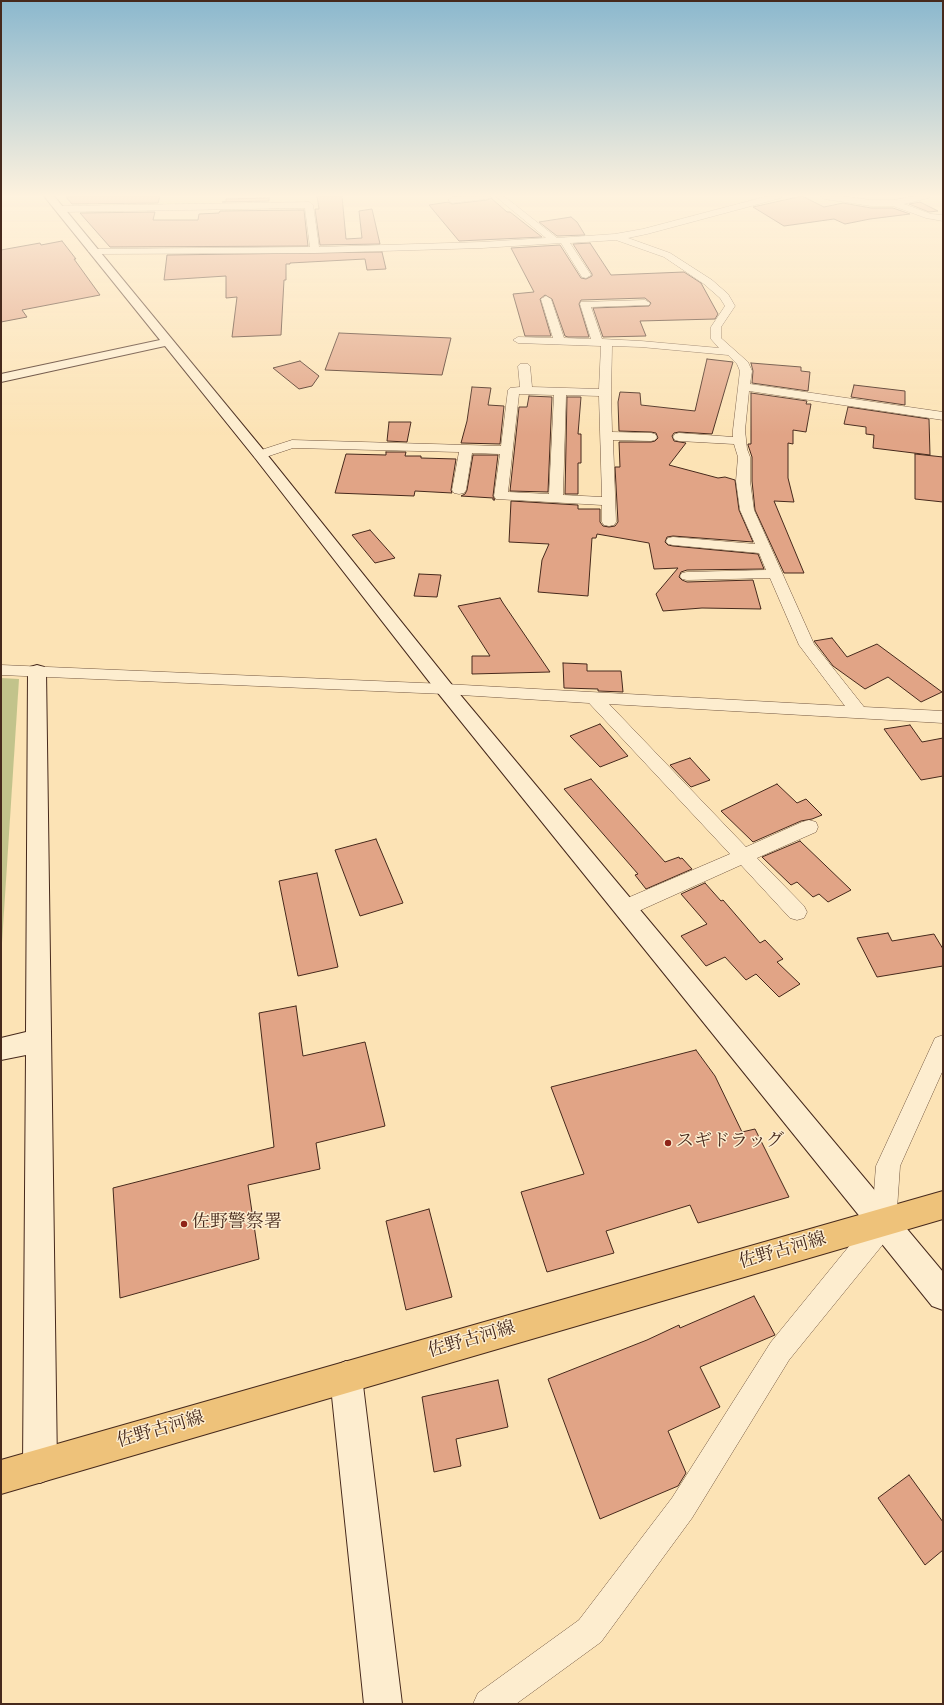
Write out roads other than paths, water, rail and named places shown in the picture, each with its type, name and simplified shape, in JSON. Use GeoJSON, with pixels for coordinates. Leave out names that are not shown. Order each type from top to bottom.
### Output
{"type":"FeatureCollection","features":[{"type":"Feature","properties":{"kind":"main road","name":"佐野古河線"},"geometry":{"type":"LineString","coordinates":[[1,1477],[943,1205]]}},
{"type":"Feature","properties":{"kind":"street"},"geometry":{"type":"LineString","coordinates":[[113,276],[260,454],[445,688],[943,1295]]}},
{"type":"Feature","properties":{"kind":"street"},"geometry":{"type":"LineString","coordinates":[[698,276],[724,296],[730,306],[716,327],[716,340],[742,362],[746,371],[740,441],[744,457],[743,481],[747,510],[807,645],[858,711]]}},
{"type":"Feature","properties":{"kind":"street"},"geometry":{"type":"LineString","coordinates":[[546,299],[559,341]]}},
{"type":"Feature","properties":{"kind":"street"},"geometry":{"type":"LineString","coordinates":[[609,522],[603,343],[585,304],[645,303]]}},
{"type":"Feature","properties":{"kind":"street"},"geometry":{"type":"LineString","coordinates":[[518,340],[603,343],[730,352]]}},
{"type":"Feature","properties":{"kind":"street"},"geometry":{"type":"LineString","coordinates":[[1,378],[167,342]]}},
{"type":"Feature","properties":{"kind":"street"},"geometry":{"type":"LineString","coordinates":[[524,366],[526,391]]}},
{"type":"Feature","properties":{"kind":"street"},"geometry":{"type":"LineString","coordinates":[[744,388],[943,416]]}},
{"type":"Feature","properties":{"kind":"street"},"geometry":{"type":"LineString","coordinates":[[605,393],[514,390],[501,496],[608,501]]}},
{"type":"Feature","properties":{"kind":"street"},"geometry":{"type":"LineString","coordinates":[[556,499],[560,392]]}},
{"type":"Feature","properties":{"kind":"street"},"geometry":{"type":"LineString","coordinates":[[606,436],[651,437]]}},
{"type":"Feature","properties":{"kind":"street"},"geometry":{"type":"LineString","coordinates":[[679,437],[740,441]]}},
{"type":"Feature","properties":{"kind":"street"},"geometry":{"type":"LineString","coordinates":[[260,454],[292,444],[507,450]]}},
{"type":"Feature","properties":{"kind":"street"},"geometry":{"type":"LineString","coordinates":[[459,490],[466,448]]}},
{"type":"Feature","properties":{"kind":"street"},"geometry":{"type":"LineString","coordinates":[[673,540],[764,549]]}},
{"type":"Feature","properties":{"kind":"street"},"geometry":{"type":"LineString","coordinates":[[687,576],[775,574]]}},
{"type":"Feature","properties":{"kind":"street"},"geometry":{"type":"LineString","coordinates":[[1,670],[445,688],[943,717]]}},
{"type":"Feature","properties":{"kind":"street"},"geometry":{"type":"LineString","coordinates":[[37,671],[37,1041],[40,1466]]}},
{"type":"Feature","properties":{"kind":"street"},"geometry":{"type":"LineString","coordinates":[[593,697],[797,912]]}},
{"type":"Feature","properties":{"kind":"street"},"geometry":{"type":"LineString","coordinates":[[625,908],[809,827]]}},
{"type":"Feature","properties":{"kind":"street"},"geometry":{"type":"LineString","coordinates":[[1,1049],[37,1041]]}},
{"type":"Feature","properties":{"kind":"street"},"geometry":{"type":"LineString","coordinates":[[490,1704],[590,1631],[682,1508],[780,1351],[884,1223],[888,1166],[943,1044]]}},
{"type":"Feature","properties":{"kind":"street"},"geometry":{"type":"LineString","coordinates":[[346,1377],[383,1704]]}},
{"type":"Feature","properties":{"kind":"place","name":"スギドラッグ"},"geometry":{"type":"Point","coordinates":[668,1143]}},
{"type":"Feature","properties":{"kind":"place","name":"佐野警察署"},"geometry":{"type":"Point","coordinates":[184,1224]}}]}
